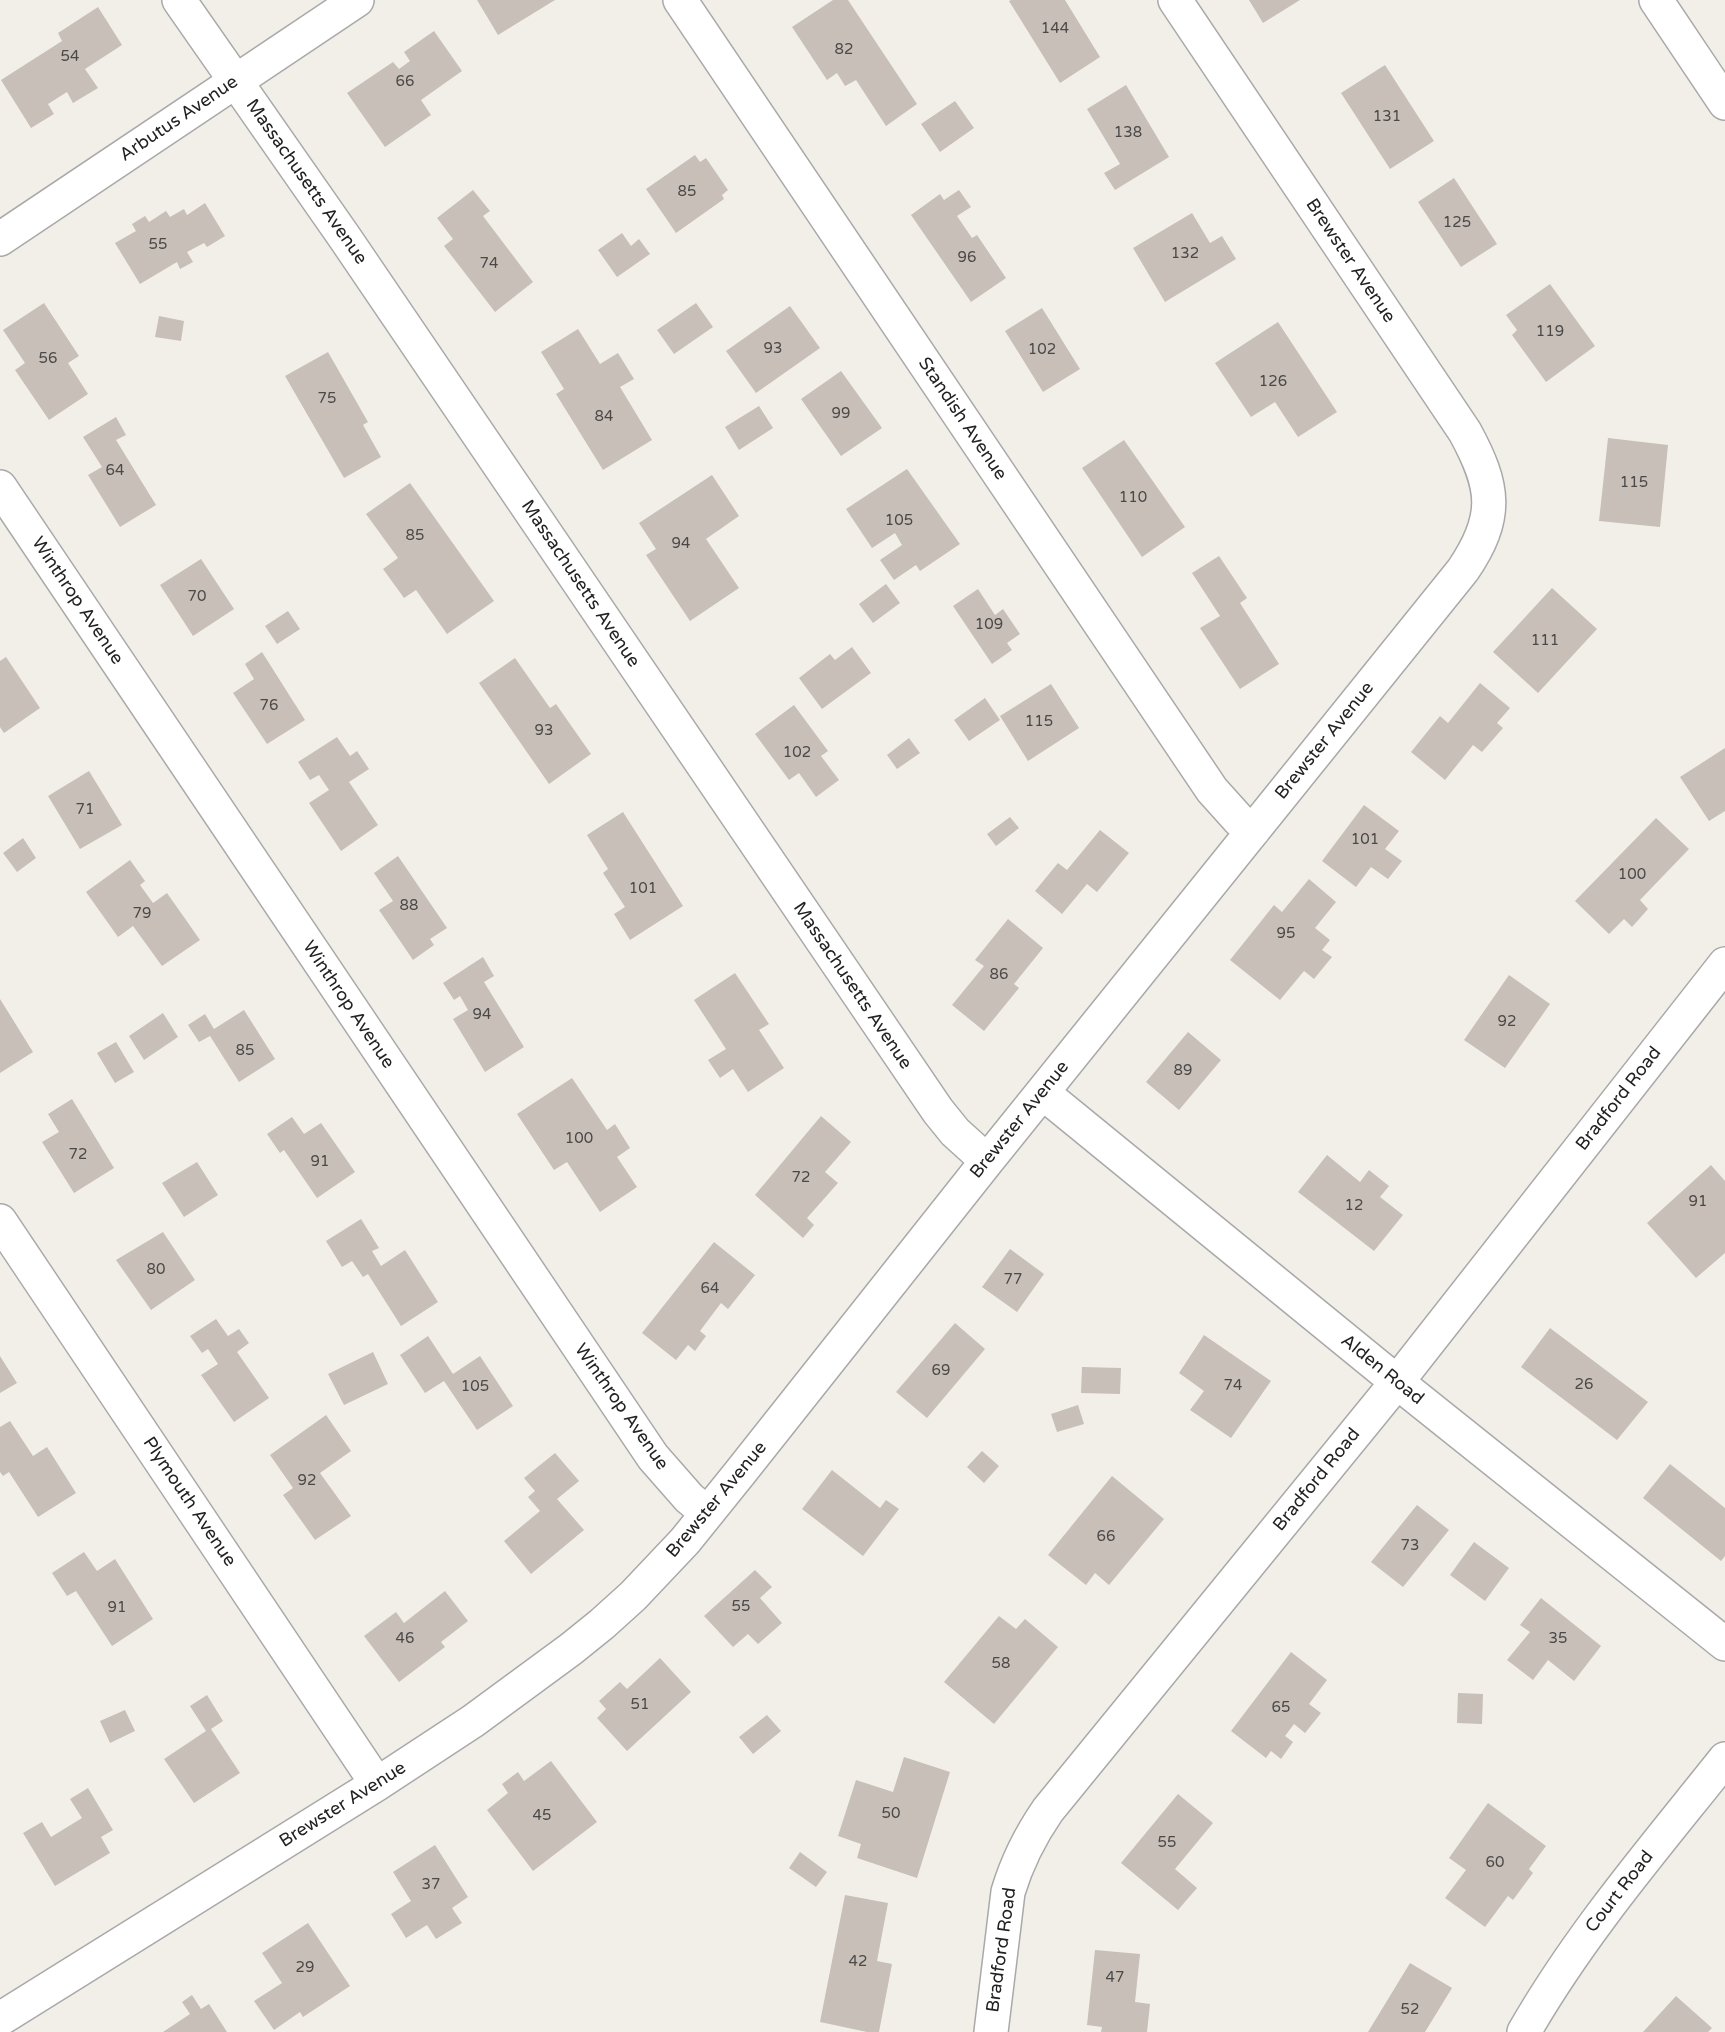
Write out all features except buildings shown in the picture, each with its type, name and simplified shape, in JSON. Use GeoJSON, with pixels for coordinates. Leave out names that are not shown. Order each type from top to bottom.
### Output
{"type":"FeatureCollection","features":[{"type":"Feature","properties":{"kind":"street","name":"Massachusetts Avenue"},"geometry":{"type":"LineString","coordinates":[[179,0],[372,277],[938,1111],[955,1132],[987,1161]]}},
{"type":"Feature","properties":{"kind":"street","name":"Arbutus Avenue"},"geometry":{"type":"LineString","coordinates":[[0,239],[357,0]]}},
{"type":"Feature","properties":{"kind":"street","name":"Standish Avenue"},"geometry":{"type":"LineString","coordinates":[[680,0],[1212,790],[1252,831]]}},
{"type":"Feature","properties":{"kind":"street","name":"Brewster Avenue"},"geometry":{"type":"LineString","coordinates":[[0,2019],[377,1784],[481,1716],[602,1624],[633,1596],[707,1513],[1463,570],[1475,552],[1485,532],[1489,511],[1488,491],[1484,472],[1465,432],[1175,0]]}},
{"type":"Feature","properties":{"kind":"street"},"geometry":{"type":"LineString","coordinates":[[1656,0],[1725,103]]}},
{"type":"Feature","properties":{"kind":"street","name":"Winthrop Avenue"},"geometry":{"type":"LineString","coordinates":[[0,487],[653,1457],[689,1497],[707,1513]]}},
{"type":"Feature","properties":{"kind":"street","name":"Bradford Road"},"geometry":{"type":"LineString","coordinates":[[991,2032],[1008,1892],[1014,1871],[1048,1810],[1397,1382],[1725,964]]}},
{"type":"Feature","properties":{"kind":"street","name":"Alden Road"},"geometry":{"type":"LineString","coordinates":[[1042,1093],[1397,1382],[1725,1644]]}},
{"type":"Feature","properties":{"kind":"street","name":"Plymouth Avenue"},"geometry":{"type":"LineString","coordinates":[[0,1221],[377,1784]]}},
{"type":"Feature","properties":{"kind":"street","name":"Court Road"},"geometry":{"type":"LineString","coordinates":[[1524,2032],[1595,1924],[1725,1759]]}}]}
